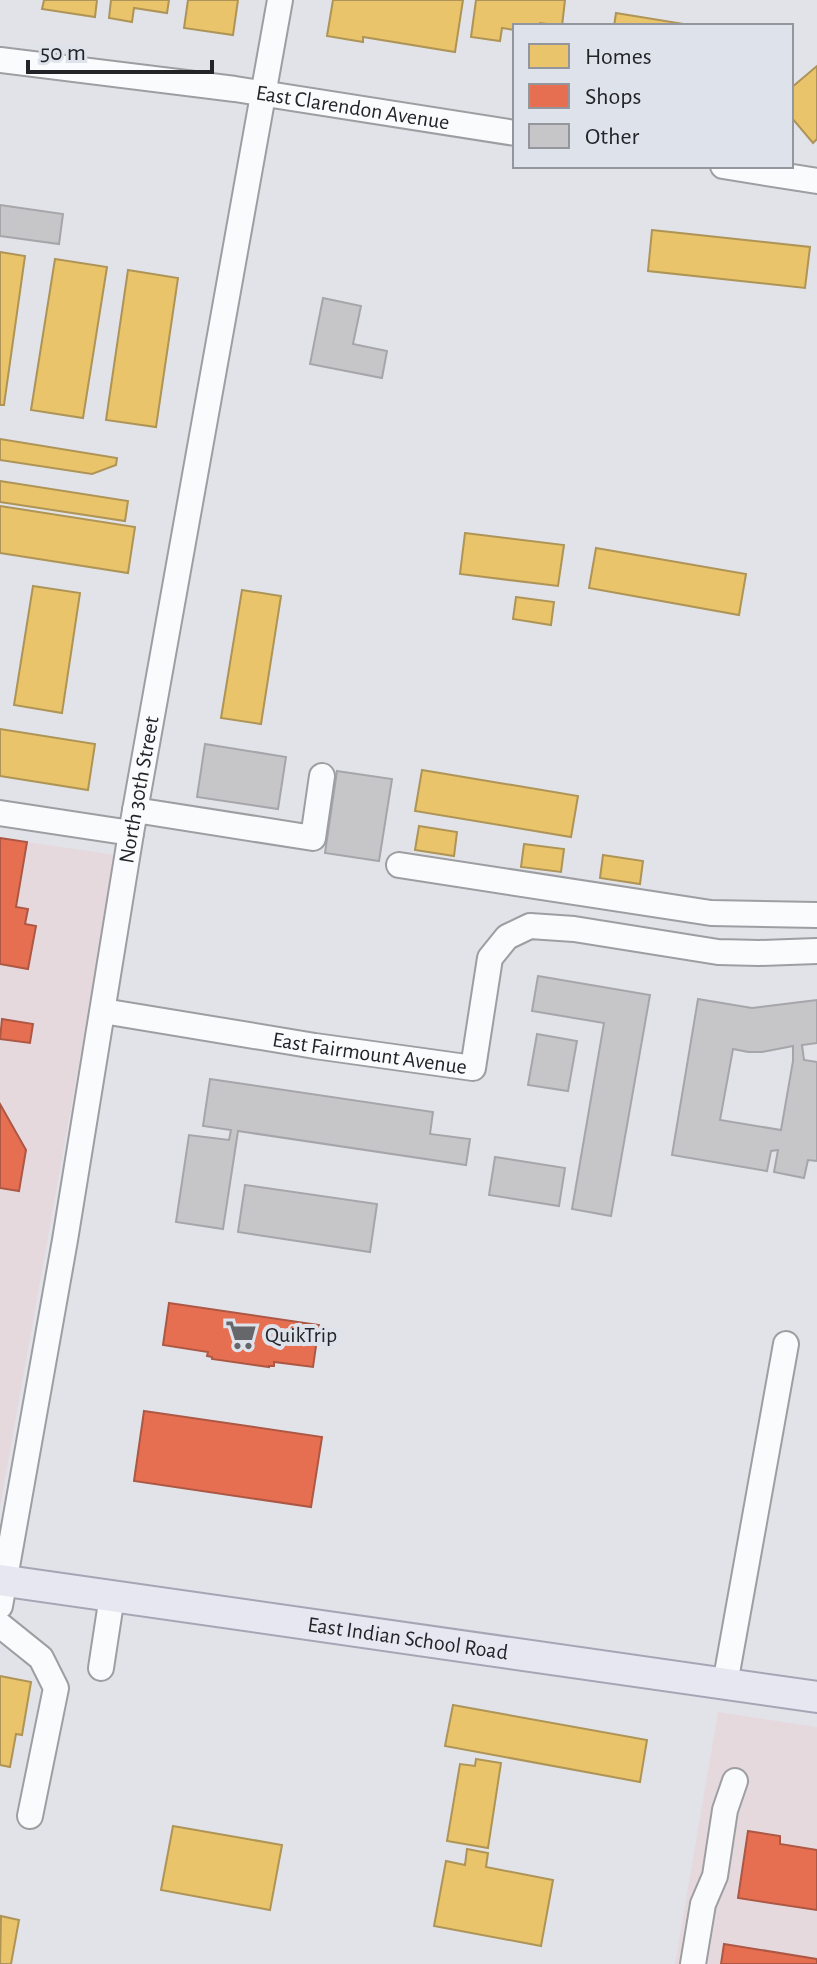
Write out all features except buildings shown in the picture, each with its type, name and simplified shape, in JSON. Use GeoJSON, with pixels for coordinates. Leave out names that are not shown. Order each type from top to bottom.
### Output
{"type":"FeatureCollection","features":[{"type":"Feature","properties":{"kind":"main road","name":"East Indian School Road"},"geometry":{"type":"LineString","coordinates":[[1,1589],[112,1596],[817,1697]]}},
{"type":"Feature","properties":{"kind":"street","name":"North 30th Street"},"geometry":{"type":"LineString","coordinates":[[1,1589],[65,1240],[133,822],[280,0]]}},
{"type":"Feature","properties":{"kind":"street","name":"East Clarendon Avenue"},"geometry":{"type":"LineString","coordinates":[[0,60],[264,94],[513,133]]}},
{"type":"Feature","properties":{"kind":"street"},"geometry":{"type":"LineString","coordinates":[[736,168],[817,181]]}},
{"type":"Feature","properties":{"kind":"street"},"geometry":{"type":"LineString","coordinates":[[0,813],[313,838],[322,776]]}},
{"type":"Feature","properties":{"kind":"street"},"geometry":{"type":"LineString","coordinates":[[399,865],[711,913],[817,915]]}},
{"type":"Feature","properties":{"kind":"street"},"geometry":{"type":"LineString","coordinates":[[574,929],[579,893]]}},
{"type":"Feature","properties":{"kind":"street","name":"East Fairmount Avenue"},"geometry":{"type":"LineString","coordinates":[[103,1011],[473,1068],[490,958],[507,937],[530,926],[574,929],[718,952],[817,951]]}},
{"type":"Feature","properties":{"kind":"street"},"geometry":{"type":"LineString","coordinates":[[725,1684],[786,1344]]}},
{"type":"Feature","properties":{"kind":"street"},"geometry":{"type":"LineString","coordinates":[[101,1668],[112,1596]]}},
{"type":"Feature","properties":{"kind":"street"},"geometry":{"type":"LineString","coordinates":[[0,1625],[41,1658],[56,1688],[30,1816]]}},
{"type":"Feature","properties":{"kind":"street"},"geometry":{"type":"LineString","coordinates":[[693,1964],[703,1904],[715,1876],[725,1810],[735,1781]]}},
{"type":"Feature","properties":{"kind":"shaded area"},"geometry":{"type":"Polygon","coordinates":[[[0,838],[116,855],[0,1507],[0,838]]]}},
{"type":"Feature","properties":{"kind":"shaded area"},"geometry":{"type":"Polygon","coordinates":[[[718,1712],[817,1727],[817,1964],[675,1964],[718,1712]]]}},
{"type":"Feature","properties":{"kind":"place","name":"QuikTrip"},"geometry":{"type":"Point","coordinates":[241,1335]}}]}
